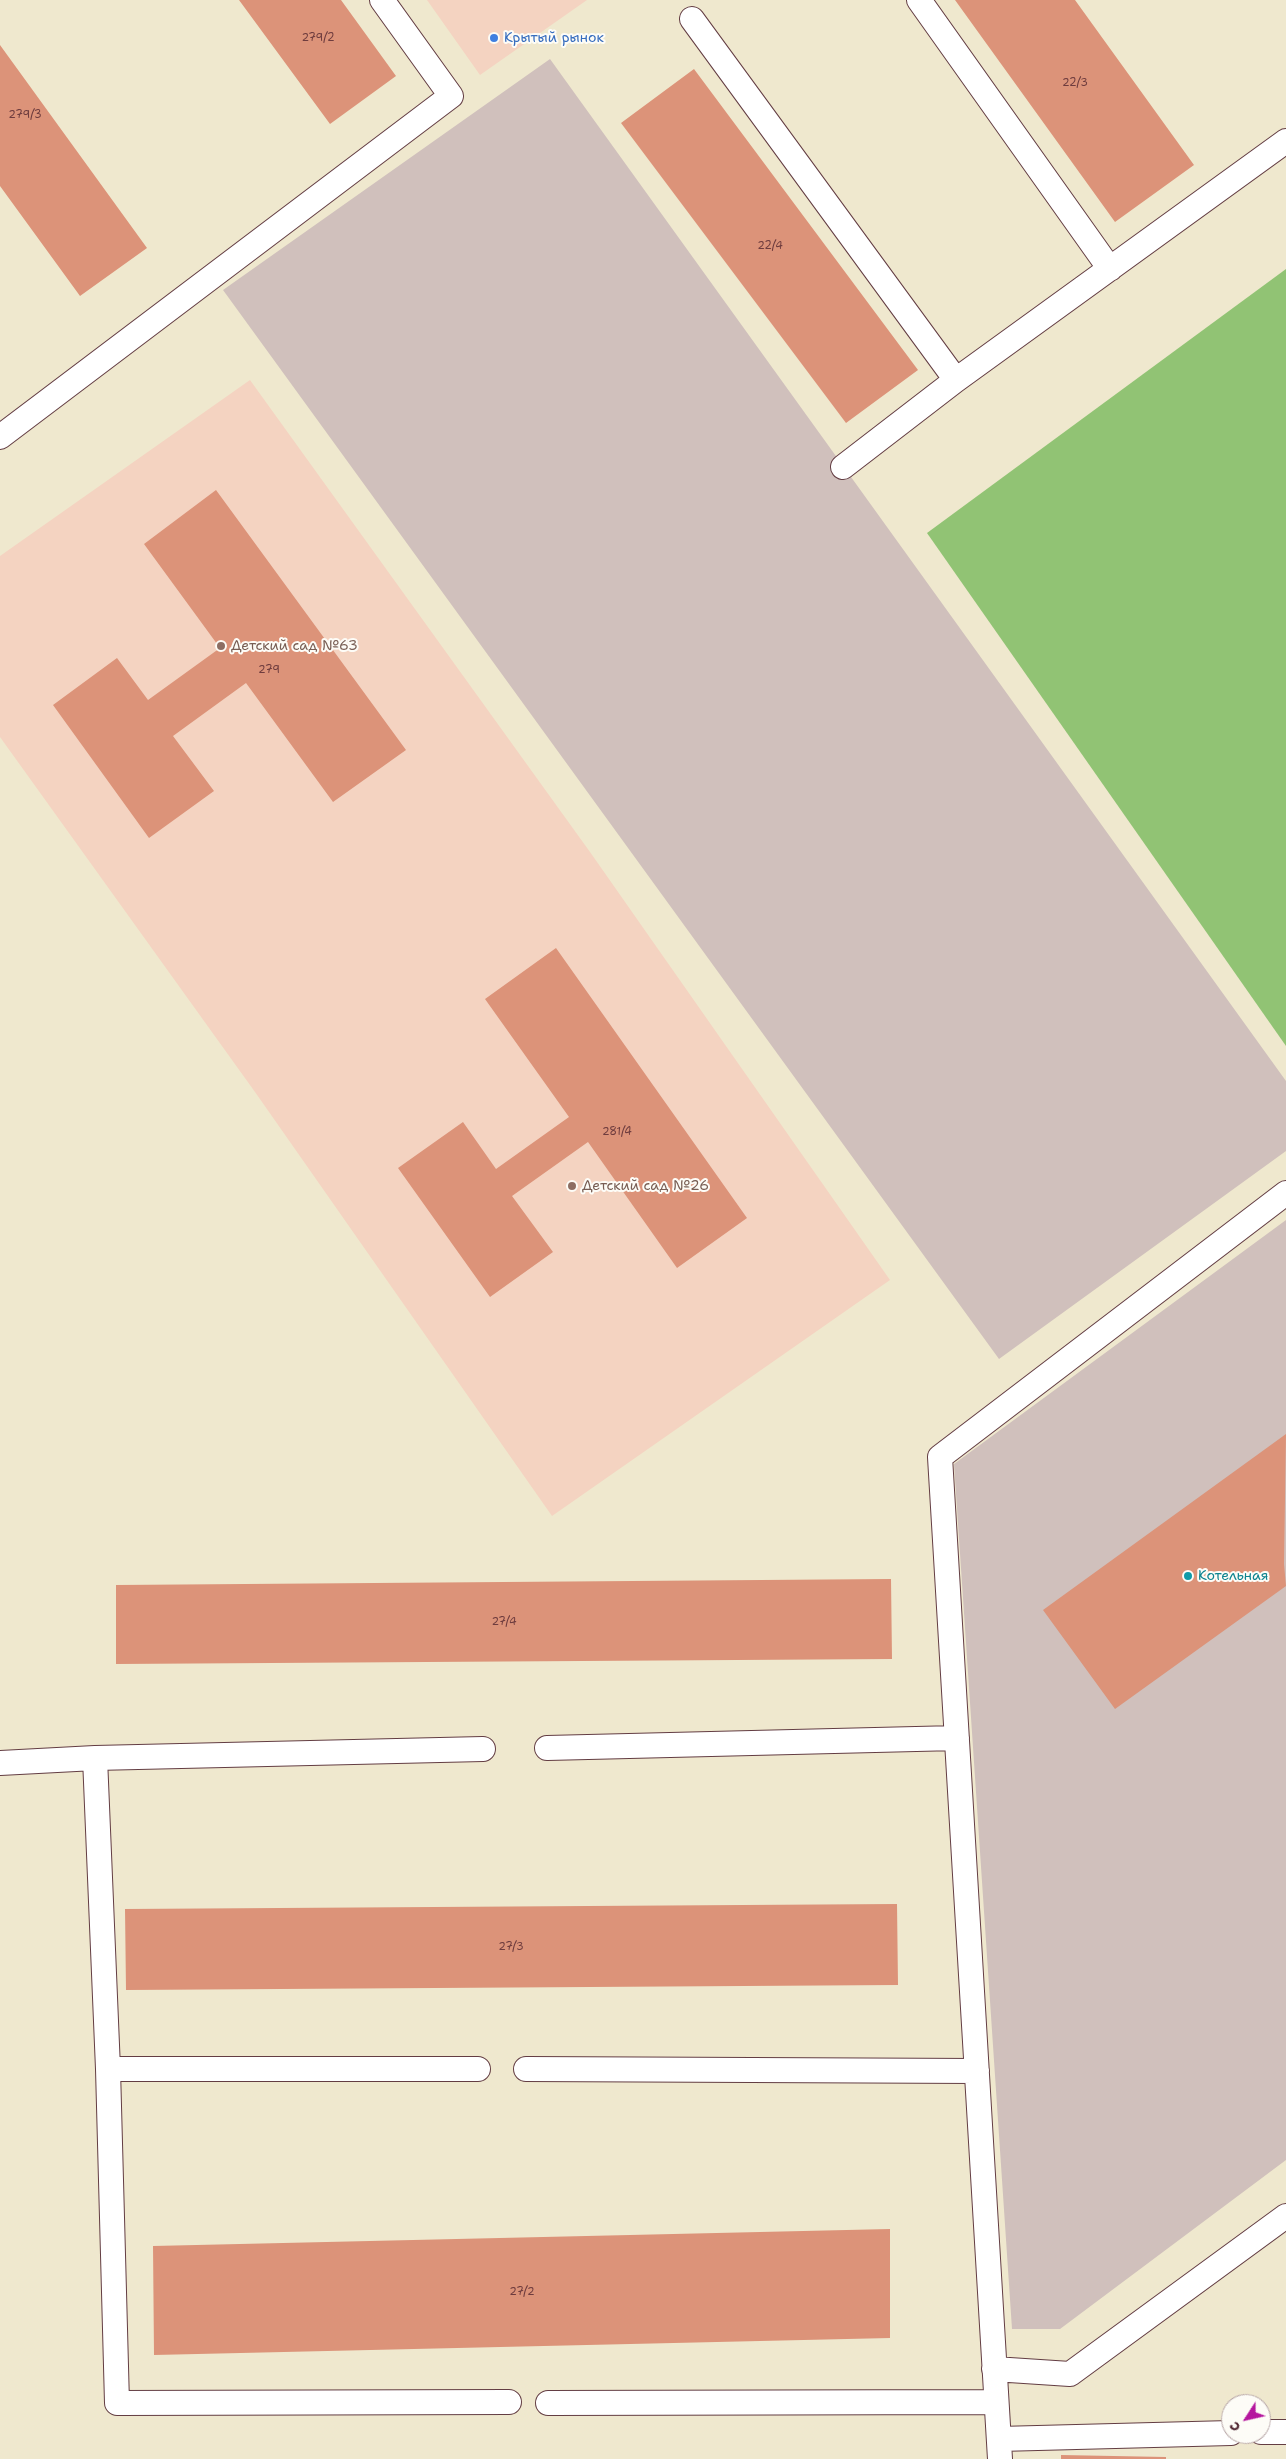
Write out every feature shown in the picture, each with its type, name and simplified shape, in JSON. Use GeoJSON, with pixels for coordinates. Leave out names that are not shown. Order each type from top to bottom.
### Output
{"type":"FeatureCollection","features":[{"type":"Feature","properties":{"kind":"lane"},"geometry":{"type":"LineString","coordinates":[[0,437],[451,96],[382,0]]}},
{"type":"Feature","properties":{"kind":"lane"},"geometry":{"type":"LineString","coordinates":[[919,0],[1110,269]]}},
{"type":"Feature","properties":{"kind":"lane"},"geometry":{"type":"LineString","coordinates":[[692,19],[956,380]]}},
{"type":"Feature","properties":{"kind":"lane"},"geometry":{"type":"LineString","coordinates":[[843,467],[956,380],[1286,142]]}},
{"type":"Feature","properties":{"kind":"lane"},"geometry":{"type":"LineString","coordinates":[[1221,2434],[999,2449],[940,1457],[1286,1193]]}},
{"type":"Feature","properties":{"kind":"lane"},"geometry":{"type":"LineString","coordinates":[[547,1748],[957,1738]]}},
{"type":"Feature","properties":{"kind":"lane"},"geometry":{"type":"LineString","coordinates":[[0,1763],[95,1758],[483,1749]]}},
{"type":"Feature","properties":{"kind":"lane"},"geometry":{"type":"LineString","coordinates":[[95,1758],[108,2069],[117,2403],[509,2402]]}},
{"type":"Feature","properties":{"kind":"lane"},"geometry":{"type":"LineString","coordinates":[[108,2069],[478,2069]]}},
{"type":"Feature","properties":{"kind":"lane"},"geometry":{"type":"LineString","coordinates":[[526,2069],[977,2070]]}},
{"type":"Feature","properties":{"kind":"lane"},"geometry":{"type":"LineString","coordinates":[[994,2369],[1070,2374],[1286,2216]]}},
{"type":"Feature","properties":{"kind":"lane"},"geometry":{"type":"LineString","coordinates":[[548,2403],[996,2402]]}},
{"type":"Feature","properties":{"kind":"lane"},"geometry":{"type":"LineString","coordinates":[[1271,2432],[1286,2432]]}},
{"type":"Feature","properties":{"kind":"shaded area","name":"Крытый рынок"},"geometry":{"type":"Polygon","coordinates":[[[427,0],[587,0],[480,75],[427,0]]]}},
{"type":"Feature","properties":{"kind":"shaded area"},"geometry":{"type":"Polygon","coordinates":[[[550,59],[1286,1081],[1286,1151],[999,1359],[223,290],[550,59]]]}},
{"type":"Feature","properties":{"kind":"shaded area"},"geometry":{"type":"Polygon","coordinates":[[[250,380],[590,852],[890,1280],[552,1516],[255,1092],[0,737],[0,556],[250,380]]]}},
{"type":"Feature","properties":{"kind":"shaded area"},"geometry":{"type":"Polygon","coordinates":[[[1286,1220],[1286,2160],[1060,2329],[1012,2329],[954,1464],[1286,1220]]]}},
{"type":"Feature","properties":{"kind":"green space"},"geometry":{"type":"Polygon","coordinates":[[[1286,269],[1286,1046],[927,533],[1286,269]]]}},
{"type":"Feature","properties":{"kind":"building"},"geometry":{"type":"Polygon","coordinates":[[[239,0],[341,0],[396,76],[330,124],[239,0]]]}},
{"type":"Feature","properties":{"kind":"building"},"geometry":{"type":"Polygon","coordinates":[[[955,0],[1075,0],[1194,165],[1115,222],[955,0]]]}},
{"type":"Feature","properties":{"kind":"building"},"geometry":{"type":"Polygon","coordinates":[[[0,45],[147,248],[80,296],[0,186],[0,45]]]}},
{"type":"Feature","properties":{"kind":"building"},"geometry":{"type":"Polygon","coordinates":[[[694,69],[918,370],[846,423],[621,123],[694,69]]]}},
{"type":"Feature","properties":{"kind":"building"},"geometry":{"type":"Polygon","coordinates":[[[216,490],[406,750],[333,802],[246,683],[173,736],[214,791],[149,838],[53,705],[117,658],[148,700],[220,648],[144,544],[216,490]]]}},
{"type":"Feature","properties":{"kind":"building"},"geometry":{"type":"Polygon","coordinates":[[[556,948],[747,1218],[677,1268],[588,1142],[512,1196],[553,1252],[490,1297],[398,1168],[463,1122],[496,1169],[569,1117],[485,999],[556,948]]]}},
{"type":"Feature","properties":{"kind":"building","name":"Котельная"},"geometry":{"type":"Polygon","coordinates":[[[1286,1434],[1284,1564],[1286,1586],[1115,1709],[1043,1610],[1286,1434]]]}},
{"type":"Feature","properties":{"kind":"building"},"geometry":{"type":"Polygon","coordinates":[[[891,1579],[892,1659],[116,1664],[116,1585],[891,1579]]]}},
{"type":"Feature","properties":{"kind":"building"},"geometry":{"type":"Polygon","coordinates":[[[897,1904],[898,1985],[126,1990],[125,1909],[897,1904]]]}},
{"type":"Feature","properties":{"kind":"building"},"geometry":{"type":"Polygon","coordinates":[[[890,2229],[890,2338],[154,2355],[153,2246],[890,2229]]]}},
{"type":"Feature","properties":{"kind":"building"},"geometry":{"type":"Polygon","coordinates":[[[1061,2455],[1166,2457],[1166,2459],[1061,2459],[1061,2455]]]}},
{"type":"Feature","properties":{"kind":"place","name":"Крытый рынок"},"geometry":{"type":"Point","coordinates":[494,38]}},
{"type":"Feature","properties":{"kind":"place","name":"Детский сад №63"},"geometry":{"type":"Point","coordinates":[221,646]}},
{"type":"Feature","properties":{"kind":"place","name":"Детский сад №26"},"geometry":{"type":"Point","coordinates":[572,1186]}},
{"type":"Feature","properties":{"kind":"place","name":"Котельная"},"geometry":{"type":"Point","coordinates":[1188,1576]}}]}
